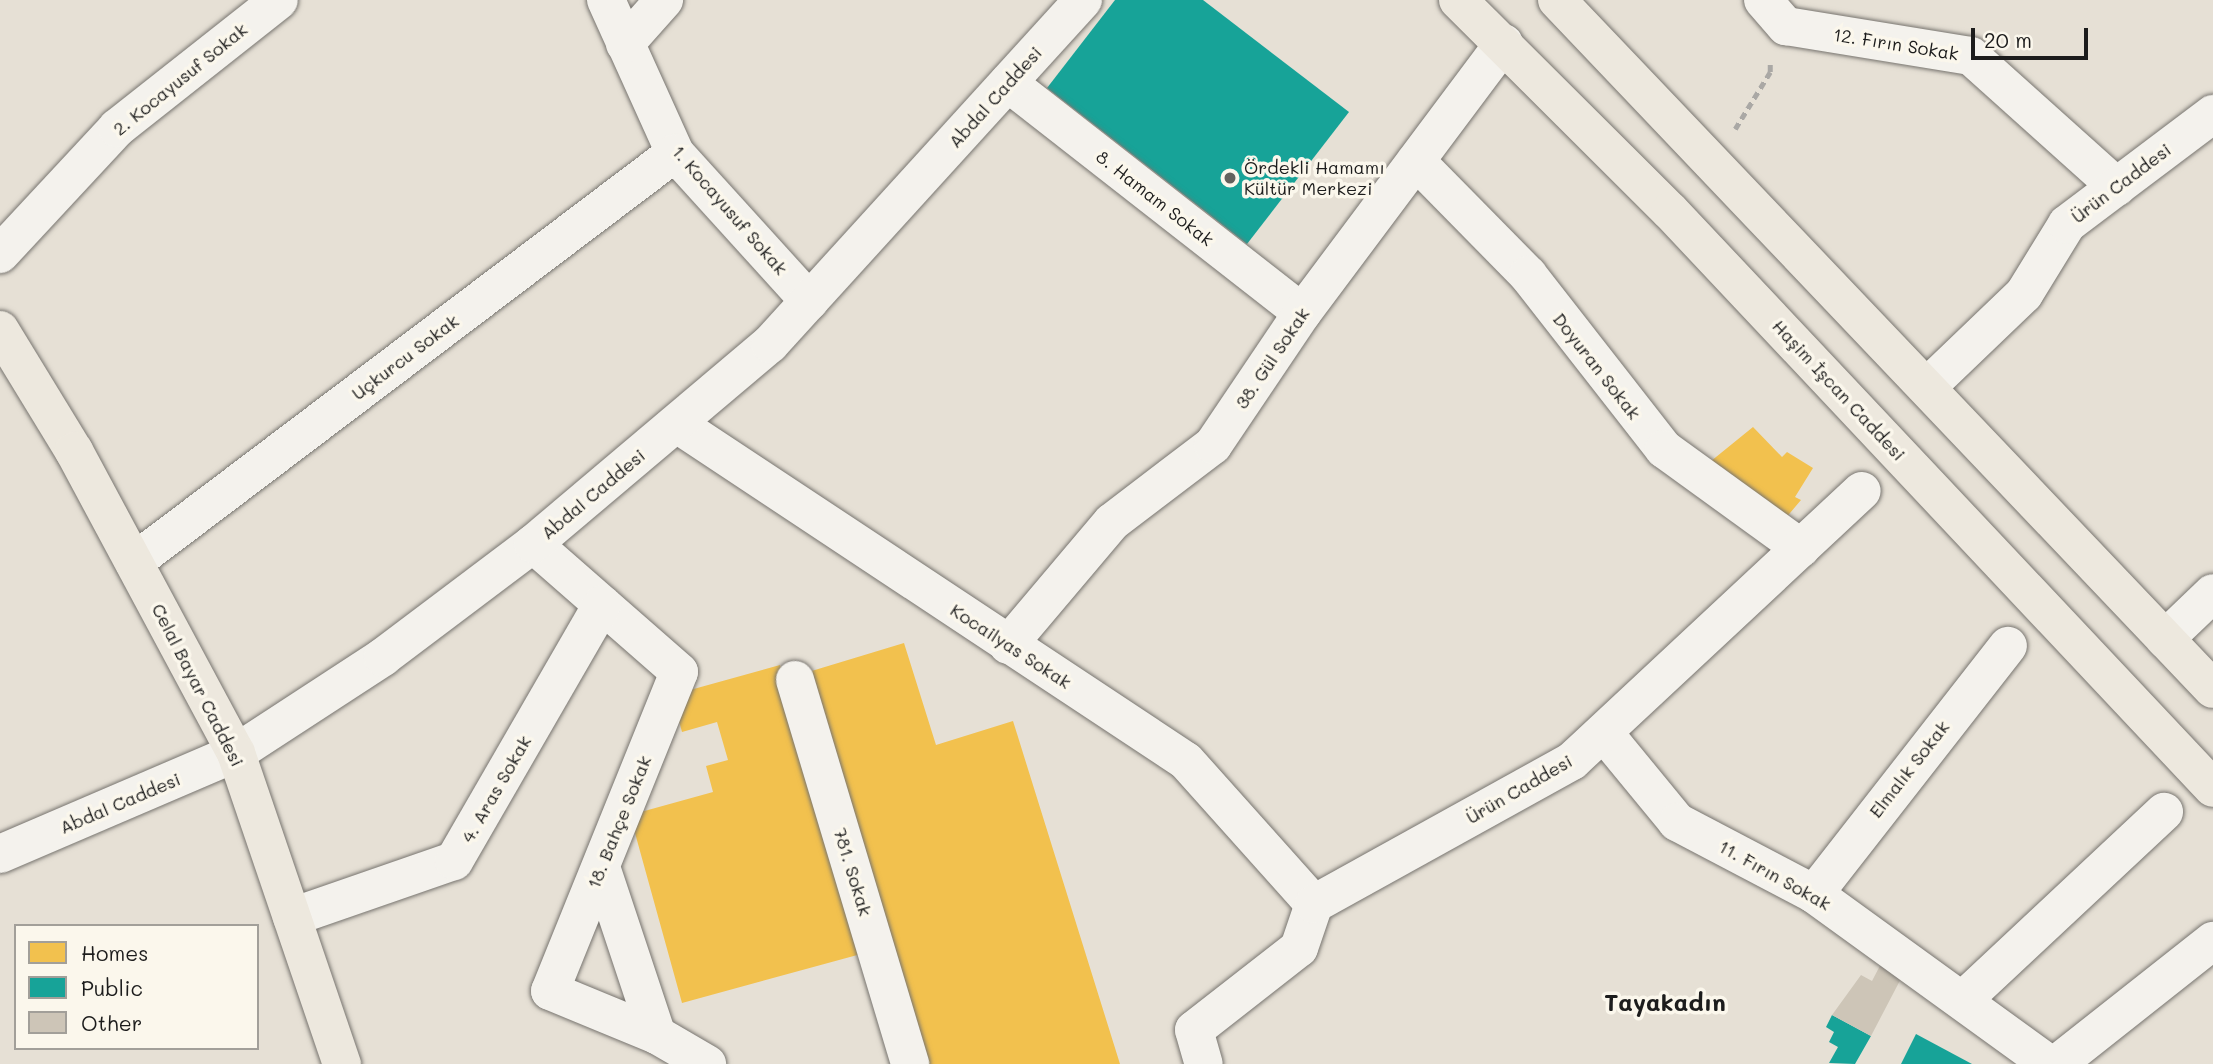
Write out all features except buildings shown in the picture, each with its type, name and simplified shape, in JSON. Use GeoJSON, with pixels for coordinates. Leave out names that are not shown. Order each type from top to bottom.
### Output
{"type":"FeatureCollection","features":[{"type":"Feature","properties":{"kind":"main road","name":"Haşim İşcan Caddesi"},"geometry":{"type":"LineString","coordinates":[[1458,0],[1504,43],[2213,788]]}},
{"type":"Feature","properties":{"kind":"main road"},"geometry":{"type":"LineString","coordinates":[[1557,0],[1928,386],[2213,689]]}},
{"type":"Feature","properties":{"kind":"main road","name":"Celal Bayar Caddesi"},"geometry":{"type":"LineString","coordinates":[[0,330],[134,562],[236,752],[342,1064]]}},
{"type":"Feature","properties":{"kind":"street","name":"2. Kocayusuf Sokak"},"geometry":{"type":"LineString","coordinates":[[0,254],[117,128],[279,0]]}},
{"type":"Feature","properties":{"kind":"street","name":"1. Kocayusuf Sokak"},"geometry":{"type":"LineString","coordinates":[[606,0],[676,153],[809,301]]}},
{"type":"Feature","properties":{"kind":"street"},"geometry":{"type":"LineString","coordinates":[[625,44],[664,0]]}},
{"type":"Feature","properties":{"kind":"street","name":"Abdal Caddesi"},"geometry":{"type":"LineString","coordinates":[[0,854],[236,752],[383,657],[533,544],[677,424],[809,301],[1083,0]]}},
{"type":"Feature","properties":{"kind":"street","name":"12. Fırın Sokak"},"geometry":{"type":"LineString","coordinates":[[1773,24],[1971,56],[2117,187]]}},
{"type":"Feature","properties":{"kind":"street","name":"38. Gül Sokak"},"geometry":{"type":"LineString","coordinates":[[1008,645],[1112,522],[1213,445],[1302,313],[1504,43]]}},
{"type":"Feature","properties":{"kind":"street","name":"8. Hamam Sokak"},"geometry":{"type":"LineString","coordinates":[[1008,83],[1302,313]]}},
{"type":"Feature","properties":{"kind":"street","name":"Ürün Caddesi"},"geometry":{"type":"LineString","coordinates":[[1928,386],[2025,294],[2067,224],[2213,114]]}},
{"type":"Feature","properties":{"kind":"street","name":"Uçkurcu Sokak"},"geometry":{"type":"LineString","coordinates":[[134,562],[676,153]]}},
{"type":"Feature","properties":{"kind":"street","name":"Doyuran Sokak"},"geometry":{"type":"LineString","coordinates":[[1416,161],[1528,275],[1664,449],[1801,548]]}},
{"type":"Feature","properties":{"kind":"street","name":"Kocailyas Sokak"},"geometry":{"type":"LineString","coordinates":[[677,424],[1186,761],[1314,904]]}},
{"type":"Feature","properties":{"kind":"street","name":"Ürün Caddesi"},"geometry":{"type":"LineString","coordinates":[[1314,904],[1572,761],[1862,491]]}},
{"type":"Feature","properties":{"kind":"street","name":"18. Bahçe Sokak"},"geometry":{"type":"LineString","coordinates":[[533,544],[679,672],[550,991],[657,1035],[706,1064]]}},
{"type":"Feature","properties":{"kind":"street"},"geometry":{"type":"LineString","coordinates":[[2165,639],[2213,593]]}},
{"type":"Feature","properties":{"kind":"street","name":"4. Aras Sokak"},"geometry":{"type":"LineString","coordinates":[[292,917],[454,861],[602,605]]}},
{"type":"Feature","properties":{"kind":"street","name":"Elmalık Sokak"},"geometry":{"type":"LineString","coordinates":[[1814,894],[2008,646]]}},
{"type":"Feature","properties":{"kind":"street","name":"781. Sokak"},"geometry":{"type":"LineString","coordinates":[[795,680],[910,1064]]}},
{"type":"Feature","properties":{"kind":"street","name":"11. Fırın Sokak"},"geometry":{"type":"LineString","coordinates":[[1604,733],[1677,822],[1814,894],[1964,999],[2049,1064]]}},
{"type":"Feature","properties":{"kind":"street"},"geometry":{"type":"LineString","coordinates":[[1964,999],[2164,813]]}},
{"type":"Feature","properties":{"kind":"street"},"geometry":{"type":"LineString","coordinates":[[601,867],[657,1035]]}},
{"type":"Feature","properties":{"kind":"street"},"geometry":{"type":"LineString","coordinates":[[1196,1053],[1299,948],[1314,904]]}},
{"type":"Feature","properties":{"kind":"street"},"geometry":{"type":"LineString","coordinates":[[2057,1064],[2213,941]]}},
{"type":"Feature","properties":{"kind":"path"},"geometry":{"type":"LineString","coordinates":[[1734,131],[1770,72],[1773,24]]}},
{"type":"Feature","properties":{"kind":"place","name":"Ördekli Hamamı Kültür Merkezi"},"geometry":{"type":"Point","coordinates":[1230,178]}},
{"type":"Feature","properties":{"kind":"district","name":"Tayakadın"},"geometry":{"type":"Point","coordinates":[1665,1002]}}]}
